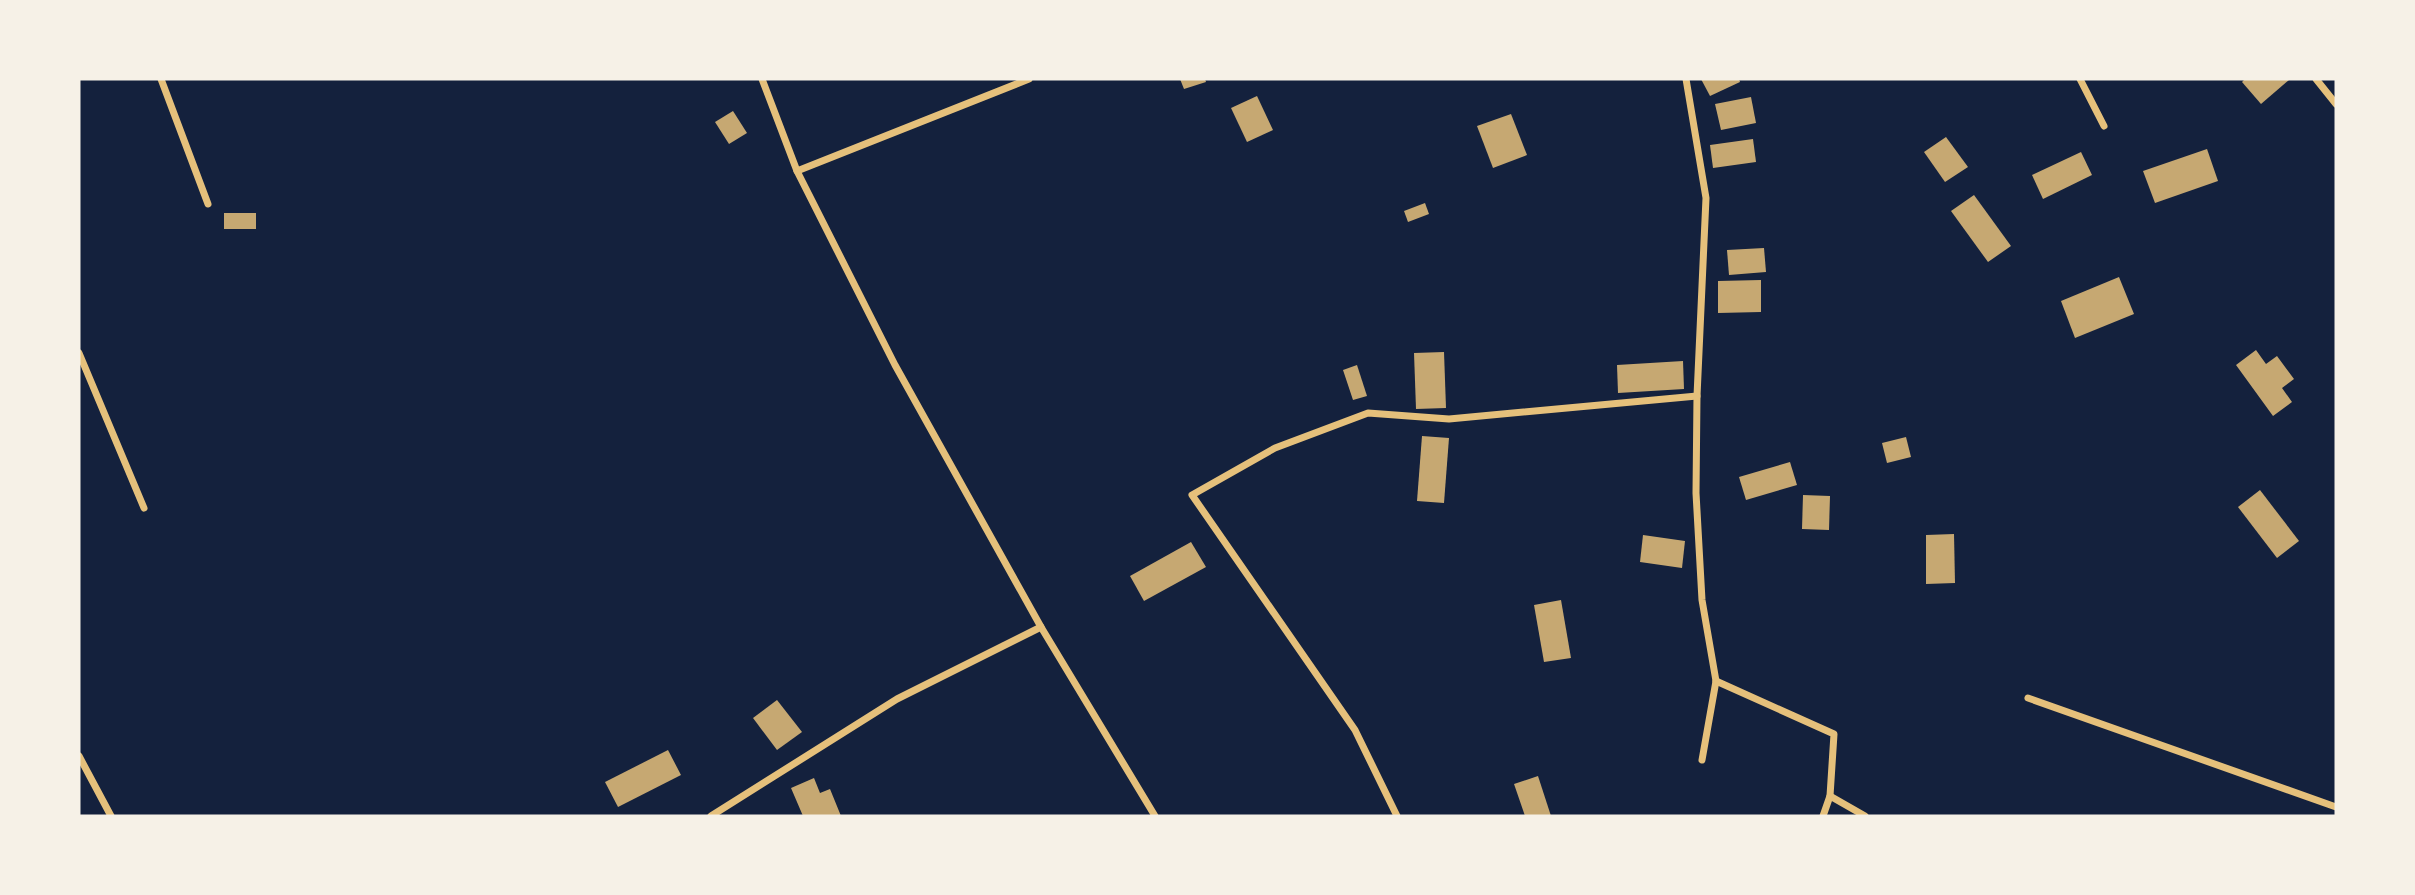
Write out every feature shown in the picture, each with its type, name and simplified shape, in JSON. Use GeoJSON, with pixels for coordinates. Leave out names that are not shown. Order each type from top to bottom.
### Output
{"type":"FeatureCollection","features":[{"type":"Feature","properties":{"kind":"street"},"geometry":{"type":"LineString","coordinates":[[161,79],[208,204]]}},
{"type":"Feature","properties":{"kind":"street"},"geometry":{"type":"LineString","coordinates":[[762,79],[797,171],[895,365],[1041,627],[1155,816]]}},
{"type":"Feature","properties":{"kind":"street"},"geometry":{"type":"LineString","coordinates":[[797,171],[1029,79]]}},
{"type":"Feature","properties":{"kind":"street"},"geometry":{"type":"LineString","coordinates":[[1686,79],[1706,198],[1697,396],[1696,493],[1702,600],[1716,681],[1702,760]]}},
{"type":"Feature","properties":{"kind":"street"},"geometry":{"type":"LineString","coordinates":[[2080,79],[2104,126]]}},
{"type":"Feature","properties":{"kind":"street"},"geometry":{"type":"LineString","coordinates":[[2316,79],[2336,104]]}},
{"type":"Feature","properties":{"kind":"street"},"geometry":{"type":"LineString","coordinates":[[79,353],[145,508]]}},
{"type":"Feature","properties":{"kind":"street"},"geometry":{"type":"LineString","coordinates":[[1397,816],[1355,730],[1192,495],[1275,448],[1368,413],[1449,419],[1697,396]]}},
{"type":"Feature","properties":{"kind":"street"},"geometry":{"type":"LineString","coordinates":[[714,815],[897,699],[1041,627]]}},
{"type":"Feature","properties":{"kind":"street"},"geometry":{"type":"LineString","coordinates":[[1716,681],[1834,734],[1830,796],[1823,816]]}},
{"type":"Feature","properties":{"kind":"street"},"geometry":{"type":"LineString","coordinates":[[2028,698],[2336,807]]}},
{"type":"Feature","properties":{"kind":"street"},"geometry":{"type":"LineString","coordinates":[[79,756],[111,816]]}},
{"type":"Feature","properties":{"kind":"street"},"geometry":{"type":"LineString","coordinates":[[1830,796],[1865,816]]}},
{"type":"Feature","properties":{"kind":"building"},"geometry":{"type":"Polygon","coordinates":[[[1180,79],[1205,79],[1206,82],[1184,89],[1180,79]]]}},
{"type":"Feature","properties":{"kind":"building"},"geometry":{"type":"Polygon","coordinates":[[[1701,79],[1739,79],[1740,82],[1710,96],[1701,79]]]}},
{"type":"Feature","properties":{"kind":"building"},"geometry":{"type":"Polygon","coordinates":[[[2245,79],[2289,80],[2261,104],[2242,82],[2245,79]]]}},
{"type":"Feature","properties":{"kind":"building"},"geometry":{"type":"Polygon","coordinates":[[[1257,96],[1273,130],[1247,142],[1231,108],[1257,96]]]}},
{"type":"Feature","properties":{"kind":"building"},"geometry":{"type":"Polygon","coordinates":[[[1751,97],[1756,123],[1721,130],[1715,104],[1751,97]]]}},
{"type":"Feature","properties":{"kind":"building"},"geometry":{"type":"Polygon","coordinates":[[[733,111],[747,133],[729,144],[715,122],[733,111]]]}},
{"type":"Feature","properties":{"kind":"building"},"geometry":{"type":"Polygon","coordinates":[[[1511,114],[1527,155],[1493,168],[1477,126],[1511,114]]]}},
{"type":"Feature","properties":{"kind":"building"},"geometry":{"type":"Polygon","coordinates":[[[1946,137],[1968,167],[1945,182],[1924,152],[1946,137]]]}},
{"type":"Feature","properties":{"kind":"building"},"geometry":{"type":"Polygon","coordinates":[[[1753,139],[1756,162],[1713,168],[1710,145],[1753,139]]]}},
{"type":"Feature","properties":{"kind":"building"},"geometry":{"type":"Polygon","coordinates":[[[2207,149],[2218,181],[2155,203],[2143,171],[2207,149]]]}},
{"type":"Feature","properties":{"kind":"building"},"geometry":{"type":"Polygon","coordinates":[[[2081,152],[2092,175],[2043,199],[2032,175],[2081,152]]]}},
{"type":"Feature","properties":{"kind":"building"},"geometry":{"type":"Polygon","coordinates":[[[1974,195],[2011,246],[1988,262],[1951,211],[1974,195]]]}},
{"type":"Feature","properties":{"kind":"building"},"geometry":{"type":"Polygon","coordinates":[[[1425,203],[1429,214],[1408,222],[1404,211],[1425,203]]]}},
{"type":"Feature","properties":{"kind":"building"},"geometry":{"type":"Polygon","coordinates":[[[224,213],[256,213],[256,229],[224,229],[224,213]]]}},
{"type":"Feature","properties":{"kind":"building"},"geometry":{"type":"Polygon","coordinates":[[[1764,248],[1766,272],[1729,275],[1727,250],[1764,248]]]}},
{"type":"Feature","properties":{"kind":"building"},"geometry":{"type":"Polygon","coordinates":[[[2119,277],[2134,314],[2075,338],[2061,301],[2119,277]]]}},
{"type":"Feature","properties":{"kind":"building"},"geometry":{"type":"Polygon","coordinates":[[[1761,280],[1761,312],[1718,313],[1718,281],[1761,280]]]}},
{"type":"Feature","properties":{"kind":"building"},"geometry":{"type":"Polygon","coordinates":[[[2256,350],[2266,364],[2277,356],[2294,379],[2282,388],[2292,402],[2273,416],[2236,365],[2256,350]]]}},
{"type":"Feature","properties":{"kind":"building"},"geometry":{"type":"Polygon","coordinates":[[[1444,352],[1446,408],[1416,409],[1414,353],[1444,352]]]}},
{"type":"Feature","properties":{"kind":"building"},"geometry":{"type":"Polygon","coordinates":[[[1683,361],[1684,389],[1618,393],[1617,365],[1683,361]]]}},
{"type":"Feature","properties":{"kind":"building"},"geometry":{"type":"Polygon","coordinates":[[[1357,365],[1367,396],[1353,400],[1343,370],[1357,365]]]}},
{"type":"Feature","properties":{"kind":"building"},"geometry":{"type":"Polygon","coordinates":[[[1422,436],[1449,438],[1444,503],[1417,501],[1422,436]]]}},
{"type":"Feature","properties":{"kind":"building"},"geometry":{"type":"Polygon","coordinates":[[[1906,437],[1911,457],[1887,463],[1882,443],[1906,437]]]}},
{"type":"Feature","properties":{"kind":"building"},"geometry":{"type":"Polygon","coordinates":[[[1790,462],[1797,485],[1746,500],[1739,477],[1790,462]]]}},
{"type":"Feature","properties":{"kind":"building"},"geometry":{"type":"Polygon","coordinates":[[[2260,490],[2299,541],[2277,558],[2238,507],[2260,490]]]}},
{"type":"Feature","properties":{"kind":"building"},"geometry":{"type":"Polygon","coordinates":[[[1803,495],[1830,496],[1829,530],[1802,529],[1803,495]]]}},
{"type":"Feature","properties":{"kind":"building"},"geometry":{"type":"Polygon","coordinates":[[[1954,534],[1955,583],[1926,584],[1926,535],[1954,534]]]}},
{"type":"Feature","properties":{"kind":"building"},"geometry":{"type":"Polygon","coordinates":[[[1643,535],[1685,541],[1682,568],[1640,562],[1643,535]]]}},
{"type":"Feature","properties":{"kind":"building"},"geometry":{"type":"Polygon","coordinates":[[[1191,542],[1206,567],[1144,601],[1130,576],[1191,542]]]}},
{"type":"Feature","properties":{"kind":"building"},"geometry":{"type":"Polygon","coordinates":[[[1561,600],[1571,658],[1544,662],[1534,605],[1561,600]]]}},
{"type":"Feature","properties":{"kind":"building"},"geometry":{"type":"Polygon","coordinates":[[[777,700],[802,732],[777,750],[753,718],[777,700]]]}},
{"type":"Feature","properties":{"kind":"building"},"geometry":{"type":"Polygon","coordinates":[[[668,750],[681,775],[618,807],[605,782],[668,750]]]}},
{"type":"Feature","properties":{"kind":"building"},"geometry":{"type":"Polygon","coordinates":[[[1538,776],[1551,816],[1525,816],[1514,784],[1538,776]]]}},
{"type":"Feature","properties":{"kind":"building"},"geometry":{"type":"Polygon","coordinates":[[[814,778],[820,793],[830,789],[841,816],[803,816],[791,788],[814,778]]]}}]}
